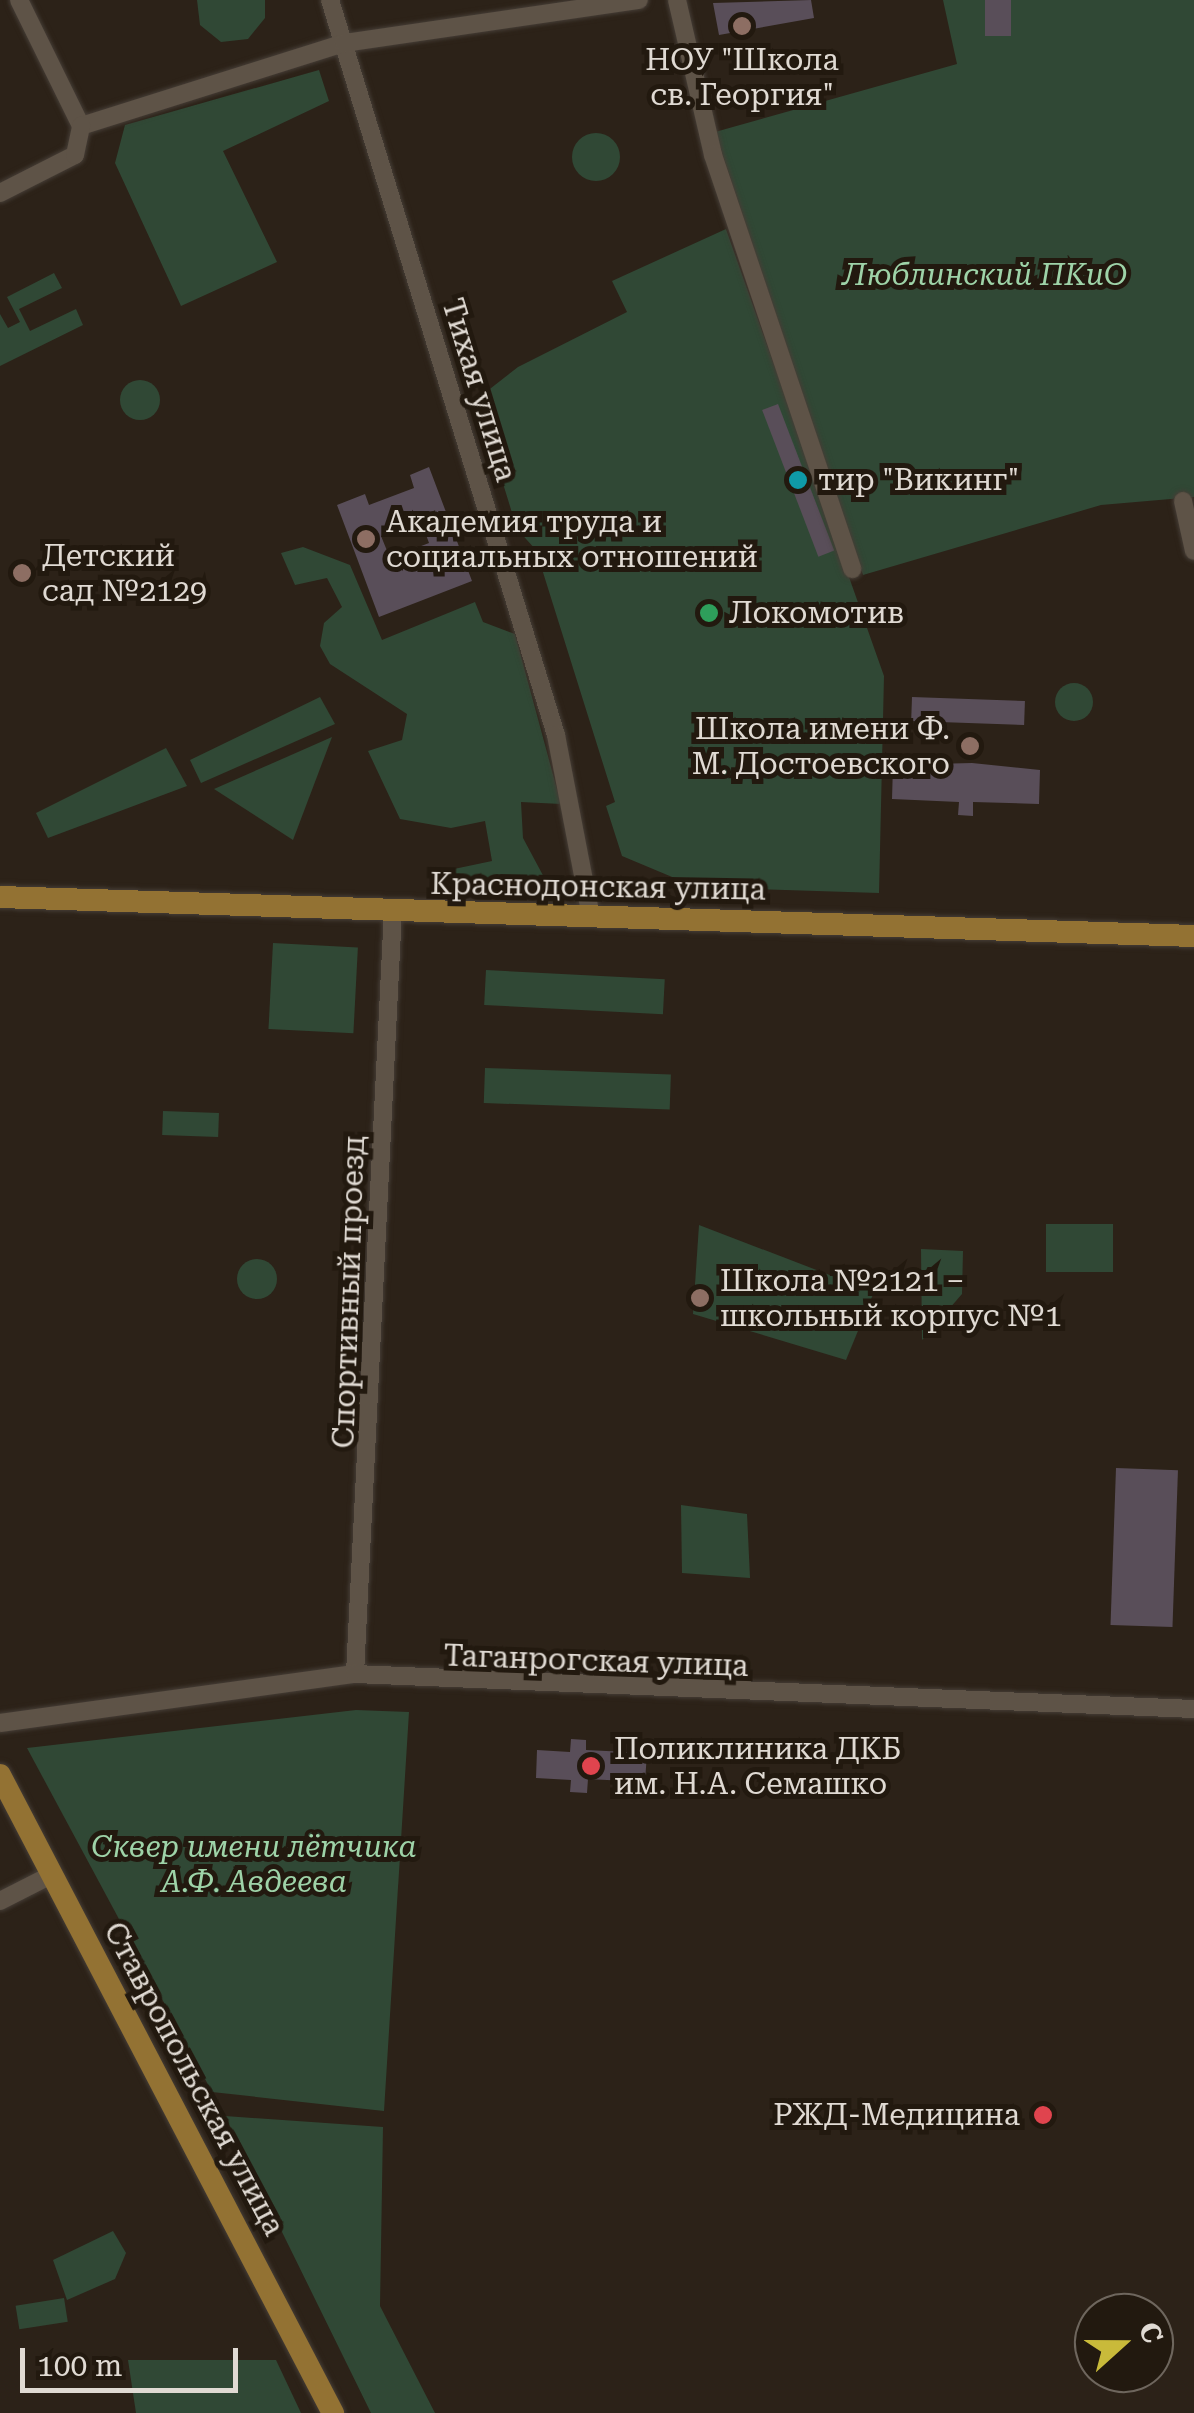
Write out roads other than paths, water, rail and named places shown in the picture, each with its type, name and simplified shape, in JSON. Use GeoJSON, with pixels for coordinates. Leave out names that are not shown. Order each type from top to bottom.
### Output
{"type":"FeatureCollection","features":[{"type":"Feature","properties":{"kind":"main road","name":"Краснодонская улица"},"geometry":{"type":"LineString","coordinates":[[0,897],[1194,936]]}},
{"type":"Feature","properties":{"kind":"main road","name":"Ставропольская улица"},"geometry":{"type":"LineString","coordinates":[[0,1775],[333,2413]]}},
{"type":"Feature","properties":{"kind":"street"},"geometry":{"type":"LineString","coordinates":[[0,192],[75,155],[82,126],[19,0]]}},
{"type":"Feature","properties":{"kind":"street","name":"Тихая улица"},"geometry":{"type":"LineString","coordinates":[[330,0],[556,735],[591,916]]}},
{"type":"Feature","properties":{"kind":"street"},"geometry":{"type":"LineString","coordinates":[[82,126],[344,42],[638,0]]}},
{"type":"Feature","properties":{"kind":"street"},"geometry":{"type":"LineString","coordinates":[[677,0],[713,155],[852,569]]}},
{"type":"Feature","properties":{"kind":"street"},"geometry":{"type":"LineString","coordinates":[[1183,500],[1194,551]]}},
{"type":"Feature","properties":{"kind":"street","name":"Спортивный проезд"},"geometry":{"type":"LineString","coordinates":[[356,1674],[393,912]]}},
{"type":"Feature","properties":{"kind":"street","name":"Таганрогская улица"},"geometry":{"type":"LineString","coordinates":[[0,1723],[356,1674],[1194,1709]]}},
{"type":"Feature","properties":{"kind":"street"},"geometry":{"type":"LineString","coordinates":[[0,1902],[53,1874]]}},
{"type":"Feature","properties":{"kind":"place","name":"НОУ \"Школа св. Георгия\""},"geometry":{"type":"Point","coordinates":[742,26]}},
{"type":"Feature","properties":{"kind":"place","name":"тир \"Викинг\""},"geometry":{"type":"Point","coordinates":[798,480]}},
{"type":"Feature","properties":{"kind":"place","name":"Академия труда и социальных отношений"},"geometry":{"type":"Point","coordinates":[366,539]}},
{"type":"Feature","properties":{"kind":"place","name":"Детский сад №2129"},"geometry":{"type":"Point","coordinates":[22,573]}},
{"type":"Feature","properties":{"kind":"place","name":"Локомотив"},"geometry":{"type":"Point","coordinates":[709,613]}},
{"type":"Feature","properties":{"kind":"place","name":"Школа имени Ф. М. Достоевского"},"geometry":{"type":"Point","coordinates":[970,746]}},
{"type":"Feature","properties":{"kind":"place","name":"Школа №2121 – школьный корпус №1"},"geometry":{"type":"Point","coordinates":[700,1298]}},
{"type":"Feature","properties":{"kind":"place","name":"Поликлиника ДКБ им. Н.А. Семашко"},"geometry":{"type":"Point","coordinates":[591,1766]}},
{"type":"Feature","properties":{"kind":"place","name":"РЖД-Медицина"},"geometry":{"type":"Point","coordinates":[1043,2115]}},
{"type":"Feature","properties":{"kind":"park label","name":"Люблинский ПКиО"},"geometry":{"type":"Point","coordinates":[985,275]}},
{"type":"Feature","properties":{"kind":"park label","name":"Сквер имени лётчика А.Ф. Авдеева"},"geometry":{"type":"Point","coordinates":[254,1864]}}]}
